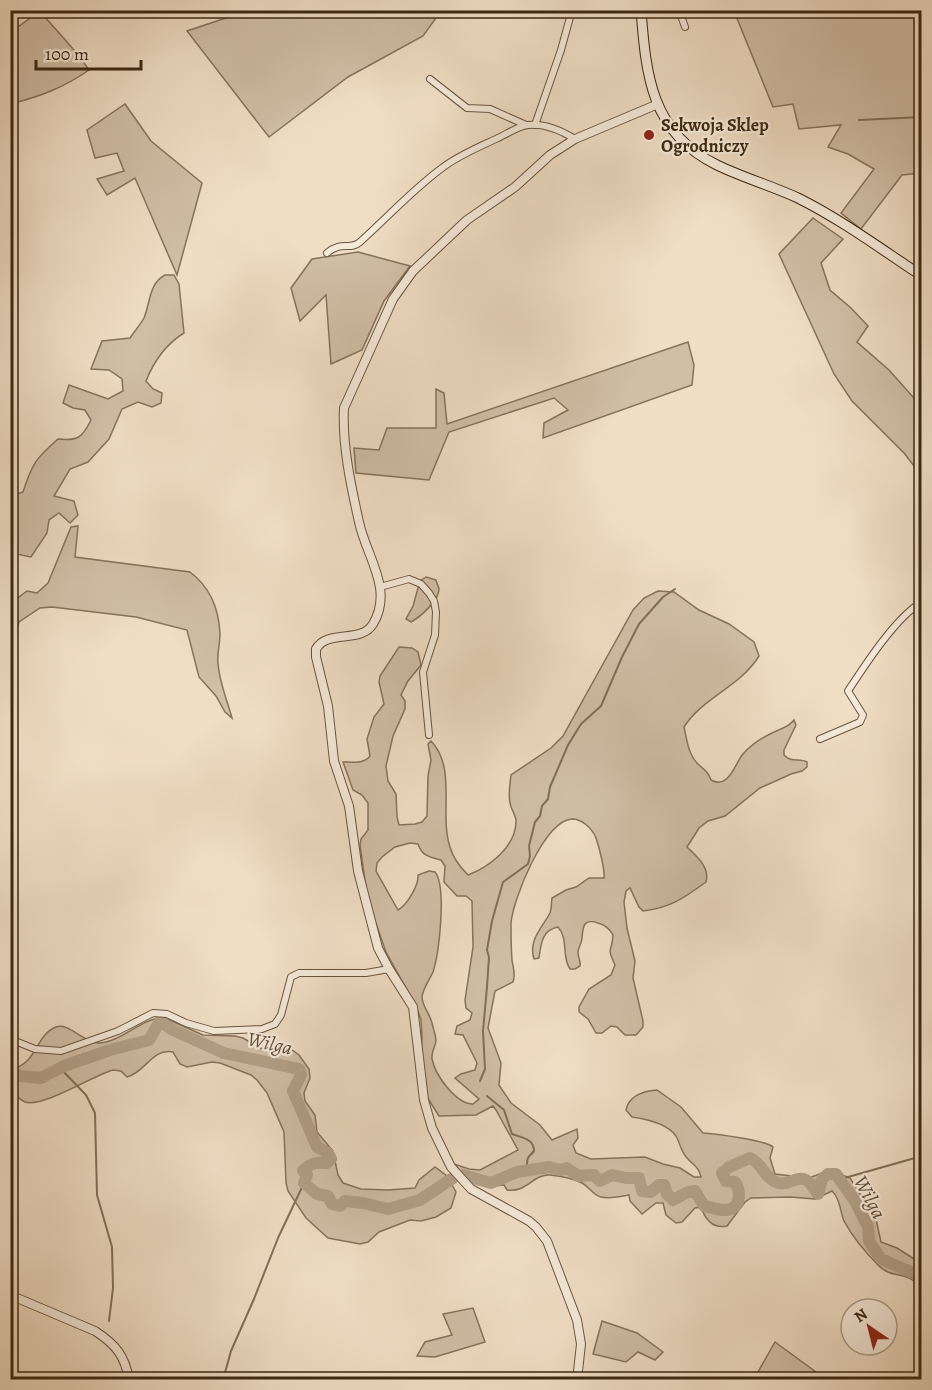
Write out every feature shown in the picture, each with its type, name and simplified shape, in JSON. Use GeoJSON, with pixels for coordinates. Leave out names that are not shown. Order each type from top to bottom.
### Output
{"type":"FeatureCollection","features":[{"type":"Feature","properties":{"kind":"main road"},"geometry":{"type":"LineString","coordinates":[[641,10],[645,64],[657,104],[673,129],[704,159],[776,188],[843,222],[921,276]]}},
{"type":"Feature","properties":{"kind":"street"},"geometry":{"type":"LineString","coordinates":[[535,125],[572,10]]}},
{"type":"Feature","properties":{"kind":"street"},"geometry":{"type":"LineString","coordinates":[[679,10],[685,27]]}},
{"type":"Feature","properties":{"kind":"street"},"geometry":{"type":"LineString","coordinates":[[430,79],[467,108],[490,109],[526,125],[561,131],[575,139]]}},
{"type":"Feature","properties":{"kind":"street"},"geometry":{"type":"LineString","coordinates":[[577,1380],[580,1332],[547,1241],[529,1221],[471,1189],[461,1180],[436,1139],[424,1100],[413,1007],[389,969],[375,939],[358,871],[348,806],[334,761],[328,706],[316,649],[321,643],[357,634],[370,628],[377,614],[380,587],[374,563],[359,524],[343,426],[344,408],[393,299],[413,271],[467,220],[515,188],[550,155],[575,139],[657,104]]}},
{"type":"Feature","properties":{"kind":"street"},"geometry":{"type":"LineString","coordinates":[[327,253],[339,246],[358,244],[379,222],[453,160],[526,125]]}},
{"type":"Feature","properties":{"kind":"street"},"geometry":{"type":"LineString","coordinates":[[380,587],[409,579],[421,584],[434,602],[437,622],[423,672],[429,735]]}},
{"type":"Feature","properties":{"kind":"street"},"geometry":{"type":"LineString","coordinates":[[820,739],[860,722],[863,715],[848,691],[898,622],[921,602]]}},
{"type":"Feature","properties":{"kind":"street"},"geometry":{"type":"LineString","coordinates":[[10,1039],[35,1049],[61,1051],[118,1031],[153,1013],[167,1014],[186,1023],[214,1031],[262,1029],[275,1024],[281,1015],[287,986],[291,977],[299,973],[366,974],[389,969]]}},
{"type":"Feature","properties":{"kind":"street"},"geometry":{"type":"LineString","coordinates":[[10,1295],[95,1331],[107,1339],[116,1347],[124,1360],[129,1380]]}},
{"type":"Feature","properties":{"kind":"shaded area"},"geometry":{"type":"Polygon","coordinates":[[[40,11],[89,70],[52,91],[11,104],[11,32],[40,11]]]}},
{"type":"Feature","properties":{"kind":"shaded area"},"geometry":{"type":"Polygon","coordinates":[[[247,11],[441,11],[423,36],[348,77],[269,137],[187,31],[247,11]]]}},
{"type":"Feature","properties":{"kind":"shaded area"},"geometry":{"type":"Polygon","coordinates":[[[734,11],[914,11],[922,25],[921,173],[902,175],[861,229],[841,213],[874,169],[848,154],[828,147],[841,125],[799,129],[793,104],[773,107],[734,11]]]}},
{"type":"Feature","properties":{"kind":"shaded area"},"geometry":{"type":"Polygon","coordinates":[[[125,104],[151,141],[202,183],[177,275],[135,178],[107,195],[97,179],[124,171],[117,153],[95,158],[87,130],[125,104]]]}},
{"type":"Feature","properties":{"kind":"shaded area"},"geometry":{"type":"Polygon","coordinates":[[[813,218],[843,239],[821,263],[830,290],[868,326],[857,342],[889,370],[921,406],[921,475],[904,453],[852,401],[834,374],[779,254],[813,218]]]}},
{"type":"Feature","properties":{"kind":"shaded area"},"geometry":{"type":"Polygon","coordinates":[[[358,252],[410,266],[384,301],[362,350],[331,364],[326,295],[300,321],[291,288],[312,259],[358,252]]]}},
{"type":"Feature","properties":{"kind":"shaded area"},"geometry":{"type":"Polygon","coordinates":[[[165,275],[174,275],[179,284],[184,333],[161,354],[146,381],[153,389],[162,393],[161,403],[152,407],[138,402],[122,409],[109,439],[88,462],[70,469],[54,496],[74,501],[78,515],[70,523],[59,513],[49,520],[47,533],[31,557],[11,553],[11,496],[23,492],[36,462],[58,439],[79,437],[91,420],[85,410],[63,403],[69,385],[108,399],[123,391],[122,379],[109,370],[91,369],[102,341],[130,338],[144,318],[156,283],[165,275]]]}},
{"type":"Feature","properties":{"kind":"shaded area"},"geometry":{"type":"Polygon","coordinates":[[[688,342],[694,365],[692,385],[543,438],[544,423],[568,410],[554,398],[449,432],[429,480],[356,473],[354,448],[379,450],[387,428],[436,428],[436,389],[444,393],[447,424],[688,342]]]}},
{"type":"Feature","properties":{"kind":"shaded area"},"geometry":{"type":"Polygon","coordinates":[[[78,526],[75,557],[190,572],[203,585],[218,616],[219,670],[232,718],[199,677],[187,630],[136,617],[52,607],[40,608],[19,622],[11,650],[11,620],[15,600],[27,591],[37,593],[48,583],[71,527],[78,526]]]}},
{"type":"Feature","properties":{"kind":"shaded area"},"geometry":{"type":"Polygon","coordinates":[[[426,577],[436,580],[438,594],[428,608],[411,622],[406,619],[413,606],[420,581],[426,577]]]}},
{"type":"Feature","properties":{"kind":"shaded area"},"geometry":{"type":"Polygon","coordinates":[[[658,591],[674,592],[699,610],[729,624],[754,642],[759,656],[751,667],[701,708],[684,727],[692,757],[711,780],[717,782],[727,779],[749,748],[794,720],[796,725],[784,750],[784,755],[789,759],[807,762],[807,767],[760,788],[725,816],[708,821],[699,828],[687,847],[702,863],[707,877],[706,882],[691,893],[669,905],[643,911],[630,888],[626,891],[624,902],[627,928],[635,961],[633,978],[643,1021],[643,1027],[636,1035],[625,1035],[617,1027],[611,1026],[602,1033],[596,1033],[588,1019],[579,1012],[579,1007],[589,989],[611,975],[615,965],[610,952],[613,935],[607,928],[593,922],[585,924],[578,950],[580,966],[575,969],[570,969],[567,964],[563,937],[558,927],[545,934],[539,958],[534,959],[534,940],[550,913],[552,898],[589,878],[604,878],[596,838],[586,825],[572,819],[561,823],[551,833],[532,863],[513,912],[511,923],[513,982],[495,991],[488,1028],[501,1063],[499,1085],[511,1103],[540,1125],[552,1140],[577,1129],[578,1138],[573,1145],[576,1153],[591,1159],[645,1157],[680,1168],[694,1177],[701,1177],[697,1168],[683,1153],[672,1132],[656,1122],[632,1117],[626,1110],[634,1097],[657,1090],[681,1107],[703,1133],[751,1140],[773,1147],[770,1158],[775,1174],[809,1178],[830,1170],[850,1178],[876,1219],[881,1242],[897,1248],[916,1260],[921,1267],[921,1288],[910,1278],[883,1270],[873,1260],[847,1227],[837,1197],[832,1191],[815,1199],[751,1198],[745,1202],[727,1226],[722,1227],[710,1222],[701,1207],[695,1208],[682,1222],[676,1223],[666,1215],[663,1203],[656,1203],[642,1214],[630,1201],[629,1195],[601,1197],[582,1183],[558,1176],[544,1175],[514,1190],[507,1190],[504,1185],[489,1187],[478,1184],[465,1176],[454,1164],[480,1170],[518,1150],[496,1110],[493,1106],[476,1115],[439,1116],[427,1097],[421,1059],[421,1020],[416,1006],[386,952],[368,902],[360,845],[361,839],[368,830],[368,803],[362,795],[353,790],[343,762],[361,761],[370,756],[367,739],[374,717],[384,704],[379,682],[380,676],[399,647],[412,648],[418,652],[421,665],[408,681],[401,695],[405,701],[405,709],[393,736],[386,766],[388,781],[396,794],[399,825],[422,822],[427,816],[428,776],[431,760],[428,744],[431,741],[439,752],[446,778],[446,820],[450,847],[457,862],[468,875],[500,855],[515,830],[516,821],[509,800],[511,775],[551,748],[563,736],[633,610],[644,598],[658,591]],[[410,843],[395,847],[377,863],[376,871],[398,910],[412,894],[418,875],[429,871],[435,872],[439,880],[441,920],[438,950],[433,972],[422,1000],[436,1037],[432,1056],[437,1073],[453,1094],[466,1103],[473,1104],[479,1099],[455,1078],[475,1070],[477,1063],[463,1035],[455,1034],[457,1026],[470,1020],[472,1013],[466,1008],[465,1000],[473,947],[472,901],[466,896],[457,896],[444,882],[445,866],[441,860],[427,855],[418,844],[410,843]]]}},
{"type":"Feature","properties":{"kind":"shaded area"},"geometry":{"type":"Polygon","coordinates":[[[158,1018],[167,1019],[203,1035],[235,1036],[260,1048],[292,1050],[299,1055],[309,1069],[310,1078],[304,1093],[305,1101],[315,1115],[317,1132],[333,1151],[338,1175],[343,1183],[361,1189],[415,1188],[419,1180],[435,1167],[447,1176],[456,1192],[451,1208],[436,1217],[421,1221],[410,1220],[379,1232],[368,1242],[360,1244],[328,1238],[306,1218],[288,1191],[284,1132],[267,1093],[251,1075],[220,1063],[212,1062],[187,1067],[180,1064],[173,1052],[166,1052],[154,1057],[127,1077],[121,1071],[113,1070],[56,1096],[33,1103],[25,1102],[11,1091],[10,1070],[26,1062],[49,1031],[56,1027],[66,1027],[98,1043],[113,1040],[158,1018]]]}},
{"type":"Feature","properties":{"kind":"shaded area"},"geometry":{"type":"Polygon","coordinates":[[[473,1308],[485,1342],[435,1357],[417,1356],[425,1342],[452,1335],[443,1314],[473,1308]]]}},
{"type":"Feature","properties":{"kind":"shaded area"},"geometry":{"type":"Polygon","coordinates":[[[602,1321],[637,1333],[663,1352],[655,1360],[638,1352],[626,1362],[593,1354],[602,1321]]]}},
{"type":"Feature","properties":{"kind":"shaded area"},"geometry":{"type":"Polygon","coordinates":[[[775,1342],[816,1372],[813,1379],[754,1379],[775,1342]]]}},
{"type":"Feature","properties":{"kind":"waterway"},"geometry":{"type":"LineString","coordinates":[[859,120],[922,117]]}},
{"type":"Feature","properties":{"kind":"waterway"},"geometry":{"type":"LineString","coordinates":[[480,1081],[485,1069],[483,1031],[489,957],[487,950],[503,882],[528,864],[529,846],[535,822],[548,799],[550,787],[568,745],[581,724],[601,706],[639,624],[663,597],[675,589]]}},
{"type":"Feature","properties":{"kind":"waterway","name":"Wilga"},"geometry":{"type":"LineString","coordinates":[[10,1075],[41,1078],[64,1066],[110,1050],[149,1040],[160,1021],[171,1029],[224,1053],[299,1069],[301,1075],[293,1091],[317,1147],[328,1153],[331,1159],[327,1163],[308,1166],[303,1171],[307,1175],[304,1183],[317,1194],[328,1196],[332,1204],[340,1206],[345,1201],[388,1209],[420,1200],[453,1178]]}},
{"type":"Feature","properties":{"kind":"waterway"},"geometry":{"type":"LineString","coordinates":[[60,1068],[86,1095],[95,1113],[97,1195],[112,1247],[113,1288],[109,1321]]}},
{"type":"Feature","properties":{"kind":"waterway"},"geometry":{"type":"LineString","coordinates":[[487,1096],[504,1110],[512,1134],[527,1140],[534,1147],[527,1165],[521,1171]]}},
{"type":"Feature","properties":{"kind":"waterway"},"geometry":{"type":"LineString","coordinates":[[841,1179],[922,1156]]}},
{"type":"Feature","properties":{"kind":"waterway","name":"Wilga"},"geometry":{"type":"LineString","coordinates":[[463,1175],[491,1183],[517,1172],[549,1167],[560,1170],[567,1168],[578,1176],[594,1175],[600,1181],[612,1175],[639,1178],[642,1191],[651,1192],[659,1185],[664,1185],[667,1194],[673,1200],[695,1191],[704,1206],[729,1210],[736,1204],[739,1196],[735,1182],[726,1181],[722,1173],[729,1167],[750,1158],[758,1163],[774,1181],[782,1184],[803,1179],[809,1182],[818,1194],[822,1179],[828,1174],[836,1174],[855,1201],[868,1227],[869,1241],[881,1259],[922,1277]]}},
{"type":"Feature","properties":{"kind":"waterway"},"geometry":{"type":"LineString","coordinates":[[223,1380],[231,1351],[278,1238],[304,1183]]}},
{"type":"Feature","properties":{"kind":"place","name":"Sekwoja Sklep Ogrodniczy"},"geometry":{"type":"Point","coordinates":[649,135]}}]}
